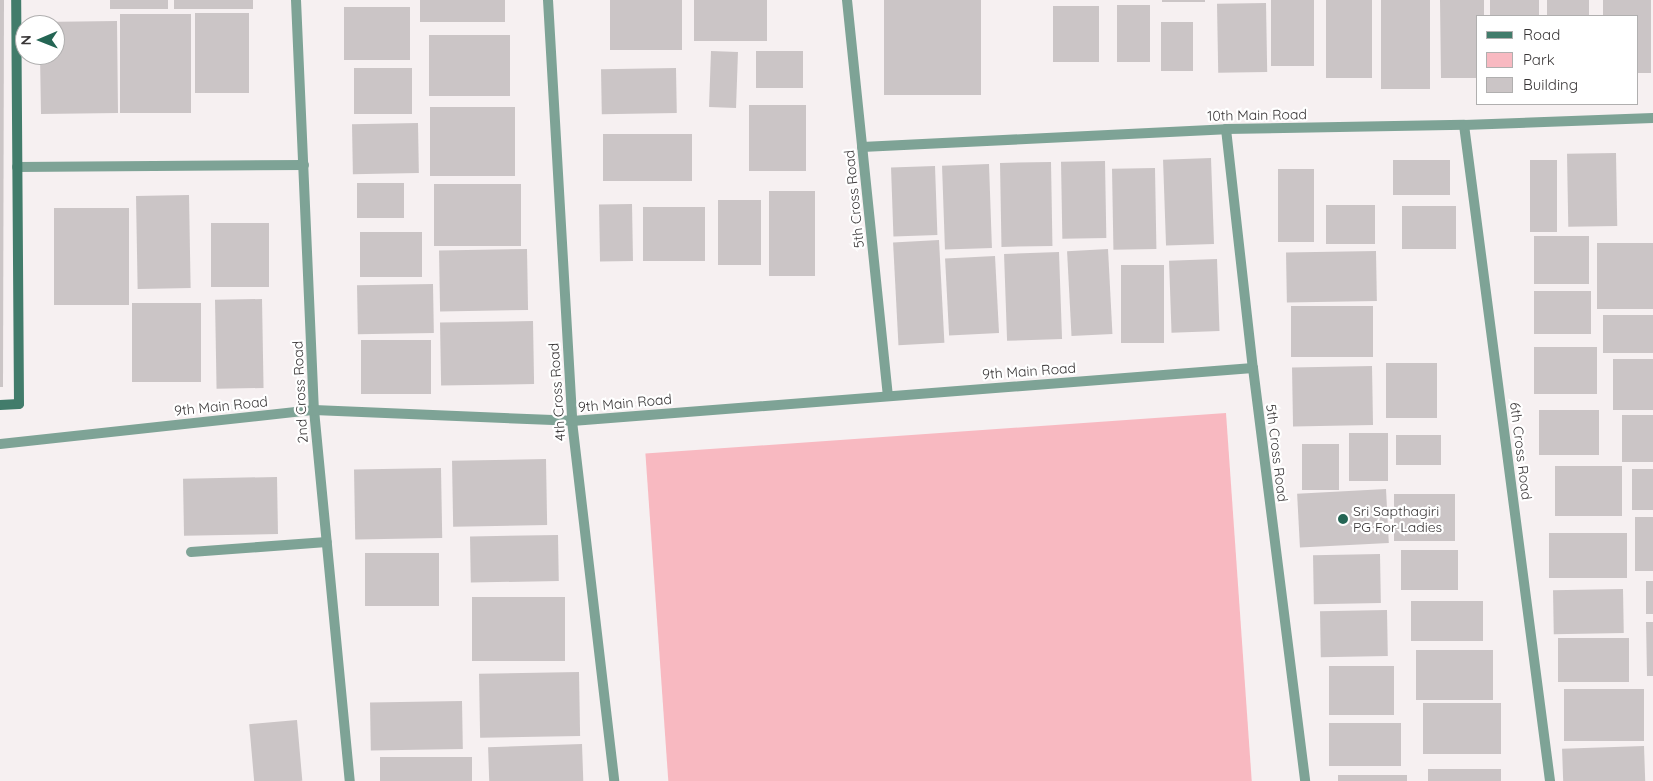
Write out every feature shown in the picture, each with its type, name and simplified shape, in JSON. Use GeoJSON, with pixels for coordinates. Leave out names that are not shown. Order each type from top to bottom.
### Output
{"type":"FeatureCollection","features":[{"type":"Feature","properties":{"kind":"street"},"geometry":{"type":"LineString","coordinates":[[0,405],[18,404],[16,0]]}},
{"type":"Feature","properties":{"kind":"street","name":"2nd Cross Road"},"geometry":{"type":"LineString","coordinates":[[296,0],[314,410],[350,781]]}},
{"type":"Feature","properties":{"kind":"street","name":"4th Cross Road"},"geometry":{"type":"LineString","coordinates":[[548,0],[572,420],[614,781]]}},
{"type":"Feature","properties":{"kind":"street","name":"5th Cross Road"},"geometry":{"type":"LineString","coordinates":[[847,0],[888,396]]}},
{"type":"Feature","properties":{"kind":"street","name":"10th Main Road"},"geometry":{"type":"LineString","coordinates":[[862,147],[1226,129],[1653,118]]}},
{"type":"Feature","properties":{"kind":"street","name":"6th Cross Road"},"geometry":{"type":"LineString","coordinates":[[1464,124],[1550,781]]}},
{"type":"Feature","properties":{"kind":"street","name":"5th Cross Road"},"geometry":{"type":"LineString","coordinates":[[1226,129],[1253,368],[1305,781]]}},
{"type":"Feature","properties":{"kind":"street"},"geometry":{"type":"LineString","coordinates":[[17,167],[304,165]]}},
{"type":"Feature","properties":{"kind":"street","name":"9th Main Road"},"geometry":{"type":"LineString","coordinates":[[0,444],[314,410],[572,420],[1253,368]]}},
{"type":"Feature","properties":{"kind":"street"},"geometry":{"type":"LineString","coordinates":[[191,552],[327,542]]}},
{"type":"Feature","properties":{"kind":"green space"},"geometry":{"type":"Polygon","coordinates":[[[1226,413],[1252,781],[668,781],[645,454],[1226,413]]]}},
{"type":"Feature","properties":{"kind":"building"},"geometry":{"type":"Polygon","coordinates":[[[0,0],[4,0],[3,387],[0,387],[0,0]]]}},
{"type":"Feature","properties":{"kind":"building"},"geometry":{"type":"Polygon","coordinates":[[[110,0],[168,0],[168,9],[110,9],[110,0]]]}},
{"type":"Feature","properties":{"kind":"building"},"geometry":{"type":"Polygon","coordinates":[[[174,0],[253,0],[253,9],[174,9],[174,0]]]}},
{"type":"Feature","properties":{"kind":"building"},"geometry":{"type":"Polygon","coordinates":[[[420,0],[505,0],[505,22],[420,22],[420,0]]]}},
{"type":"Feature","properties":{"kind":"building"},"geometry":{"type":"Polygon","coordinates":[[[610,0],[682,0],[682,50],[610,50],[610,0]]]}},
{"type":"Feature","properties":{"kind":"building"},"geometry":{"type":"Polygon","coordinates":[[[694,0],[767,0],[767,41],[694,41],[694,0]]]}},
{"type":"Feature","properties":{"kind":"building"},"geometry":{"type":"Polygon","coordinates":[[[884,0],[981,0],[981,95],[884,95],[884,0]]]}},
{"type":"Feature","properties":{"kind":"building"},"geometry":{"type":"Polygon","coordinates":[[[1162,0],[1205,0],[1205,2],[1162,2],[1162,0]]]}},
{"type":"Feature","properties":{"kind":"building"},"geometry":{"type":"Polygon","coordinates":[[[1271,0],[1314,0],[1314,66],[1271,66],[1271,0]]]}},
{"type":"Feature","properties":{"kind":"building"},"geometry":{"type":"Polygon","coordinates":[[[1326,0],[1372,0],[1372,78],[1326,78],[1326,0]]]}},
{"type":"Feature","properties":{"kind":"building"},"geometry":{"type":"Polygon","coordinates":[[[1381,0],[1430,0],[1430,89],[1381,89],[1381,0]]]}},
{"type":"Feature","properties":{"kind":"building"},"geometry":{"type":"Polygon","coordinates":[[[1440,0],[1484,0],[1484,15],[1476,15],[1476,78],[1441,78],[1440,0]]]}},
{"type":"Feature","properties":{"kind":"building"},"geometry":{"type":"Polygon","coordinates":[[[1490,0],[1539,0],[1539,15],[1490,15],[1490,0]]]}},
{"type":"Feature","properties":{"kind":"building"},"geometry":{"type":"Polygon","coordinates":[[[1547,0],[1589,0],[1589,15],[1547,15],[1547,0]]]}},
{"type":"Feature","properties":{"kind":"building"},"geometry":{"type":"Polygon","coordinates":[[[1603,0],[1651,0],[1651,73],[1638,73],[1638,15],[1603,15],[1603,0]]]}},
{"type":"Feature","properties":{"kind":"building"},"geometry":{"type":"Polygon","coordinates":[[[1266,3],[1267,72],[1218,73],[1217,4],[1266,3]]]}},
{"type":"Feature","properties":{"kind":"building"},"geometry":{"type":"Polygon","coordinates":[[[1117,5],[1150,5],[1150,62],[1117,62],[1117,5]]]}},
{"type":"Feature","properties":{"kind":"building"},"geometry":{"type":"Polygon","coordinates":[[[1053,6],[1099,6],[1099,62],[1053,62],[1053,6]]]}},
{"type":"Feature","properties":{"kind":"building"},"geometry":{"type":"Polygon","coordinates":[[[344,7],[410,7],[410,60],[344,60],[344,7]]]}},
{"type":"Feature","properties":{"kind":"building"},"geometry":{"type":"Polygon","coordinates":[[[195,13],[249,13],[249,93],[195,93],[195,13]]]}},
{"type":"Feature","properties":{"kind":"building"},"geometry":{"type":"Polygon","coordinates":[[[120,14],[191,14],[191,113],[120,113],[120,14]]]}},
{"type":"Feature","properties":{"kind":"building"},"geometry":{"type":"Polygon","coordinates":[[[117,21],[118,113],[41,114],[40,65],[65,65],[65,22],[117,21]]]}},
{"type":"Feature","properties":{"kind":"building"},"geometry":{"type":"Polygon","coordinates":[[[1161,22],[1193,22],[1193,71],[1161,71],[1161,22]]]}},
{"type":"Feature","properties":{"kind":"building"},"geometry":{"type":"Polygon","coordinates":[[[429,35],[510,35],[510,96],[429,96],[429,35]]]}},
{"type":"Feature","properties":{"kind":"building"},"geometry":{"type":"Polygon","coordinates":[[[711,51],[738,52],[736,108],[709,107],[711,51]]]}},
{"type":"Feature","properties":{"kind":"building"},"geometry":{"type":"Polygon","coordinates":[[[756,51],[803,51],[803,88],[756,88],[756,51]]]}},
{"type":"Feature","properties":{"kind":"building"},"geometry":{"type":"Polygon","coordinates":[[[354,68],[412,68],[412,114],[354,114],[354,68]]]}},
{"type":"Feature","properties":{"kind":"building"},"geometry":{"type":"Polygon","coordinates":[[[676,68],[677,113],[602,114],[601,69],[676,68]]]}},
{"type":"Feature","properties":{"kind":"building"},"geometry":{"type":"Polygon","coordinates":[[[749,105],[806,105],[806,171],[749,171],[749,105]]]}},
{"type":"Feature","properties":{"kind":"building"},"geometry":{"type":"Polygon","coordinates":[[[430,107],[515,107],[515,176],[430,176],[430,107]]]}},
{"type":"Feature","properties":{"kind":"building"},"geometry":{"type":"Polygon","coordinates":[[[418,123],[419,173],[353,174],[352,124],[418,123]]]}},
{"type":"Feature","properties":{"kind":"building"},"geometry":{"type":"Polygon","coordinates":[[[603,134],[692,134],[692,181],[603,181],[603,134]]]}},
{"type":"Feature","properties":{"kind":"building"},"geometry":{"type":"Polygon","coordinates":[[[1616,153],[1617,226],[1568,227],[1567,154],[1616,153]]]}},
{"type":"Feature","properties":{"kind":"building"},"geometry":{"type":"Polygon","coordinates":[[[1211,158],[1214,244],[1166,246],[1163,160],[1211,158]]]}},
{"type":"Feature","properties":{"kind":"building"},"geometry":{"type":"Polygon","coordinates":[[[1393,160],[1450,160],[1450,195],[1393,195],[1393,160]]]}},
{"type":"Feature","properties":{"kind":"building"},"geometry":{"type":"Polygon","coordinates":[[[1530,160],[1557,160],[1557,232],[1530,232],[1530,160]]]}},
{"type":"Feature","properties":{"kind":"building"},"geometry":{"type":"Polygon","coordinates":[[[1105,161],[1106,238],[1062,239],[1061,162],[1105,161]]]}},
{"type":"Feature","properties":{"kind":"building"},"geometry":{"type":"Polygon","coordinates":[[[1051,162],[1052,246],[1001,247],[1000,163],[1051,162]]]}},
{"type":"Feature","properties":{"kind":"building"},"geometry":{"type":"Polygon","coordinates":[[[989,164],[992,248],[945,250],[942,166],[989,164]]]}},
{"type":"Feature","properties":{"kind":"building"},"geometry":{"type":"Polygon","coordinates":[[[935,166],[937,235],[893,236],[891,168],[935,166]]]}},
{"type":"Feature","properties":{"kind":"building"},"geometry":{"type":"Polygon","coordinates":[[[1155,168],[1156,249],[1113,250],[1112,169],[1155,168]]]}},
{"type":"Feature","properties":{"kind":"building"},"geometry":{"type":"Polygon","coordinates":[[[1278,169],[1314,169],[1314,242],[1278,242],[1278,169]]]}},
{"type":"Feature","properties":{"kind":"building"},"geometry":{"type":"Polygon","coordinates":[[[357,183],[404,183],[404,218],[357,218],[357,183]]]}},
{"type":"Feature","properties":{"kind":"building"},"geometry":{"type":"Polygon","coordinates":[[[434,184],[521,184],[521,246],[434,246],[434,184]]]}},
{"type":"Feature","properties":{"kind":"building"},"geometry":{"type":"Polygon","coordinates":[[[769,191],[815,191],[815,276],[769,276],[769,191]]]}},
{"type":"Feature","properties":{"kind":"building"},"geometry":{"type":"Polygon","coordinates":[[[189,195],[191,288],[138,289],[136,196],[189,195]]]}},
{"type":"Feature","properties":{"kind":"building"},"geometry":{"type":"Polygon","coordinates":[[[718,200],[761,200],[761,265],[718,265],[718,200]]]}},
{"type":"Feature","properties":{"kind":"building"},"geometry":{"type":"Polygon","coordinates":[[[632,204],[633,261],[600,262],[599,205],[632,204]]]}},
{"type":"Feature","properties":{"kind":"building"},"geometry":{"type":"Polygon","coordinates":[[[1326,205],[1375,205],[1375,244],[1326,244],[1326,205]]]}},
{"type":"Feature","properties":{"kind":"building"},"geometry":{"type":"Polygon","coordinates":[[[1402,206],[1456,206],[1456,249],[1402,249],[1402,206]]]}},
{"type":"Feature","properties":{"kind":"building"},"geometry":{"type":"Polygon","coordinates":[[[643,207],[705,207],[705,261],[643,261],[643,207]]]}},
{"type":"Feature","properties":{"kind":"building"},"geometry":{"type":"Polygon","coordinates":[[[54,208],[129,208],[129,305],[54,305],[54,208]]]}},
{"type":"Feature","properties":{"kind":"building"},"geometry":{"type":"Polygon","coordinates":[[[211,223],[269,223],[269,287],[211,287],[211,223]]]}},
{"type":"Feature","properties":{"kind":"building"},"geometry":{"type":"Polygon","coordinates":[[[360,232],[422,232],[422,277],[360,277],[360,232]]]}},
{"type":"Feature","properties":{"kind":"building"},"geometry":{"type":"Polygon","coordinates":[[[1534,236],[1589,236],[1589,284],[1534,284],[1534,236]]]}},
{"type":"Feature","properties":{"kind":"building"},"geometry":{"type":"Polygon","coordinates":[[[939,240],[944,343],[898,345],[893,242],[939,240]]]}},
{"type":"Feature","properties":{"kind":"building"},"geometry":{"type":"Polygon","coordinates":[[[1597,243],[1653,243],[1653,309],[1597,309],[1597,243]]]}},
{"type":"Feature","properties":{"kind":"building"},"geometry":{"type":"Polygon","coordinates":[[[527,249],[528,310],[440,312],[439,251],[527,249]]]}},
{"type":"Feature","properties":{"kind":"building"},"geometry":{"type":"Polygon","coordinates":[[[1108,249],[1112,334],[1072,336],[1067,251],[1108,249]]]}},
{"type":"Feature","properties":{"kind":"building"},"geometry":{"type":"Polygon","coordinates":[[[1376,251],[1377,301],[1287,303],[1286,253],[1376,251]]]}},
{"type":"Feature","properties":{"kind":"building"},"geometry":{"type":"Polygon","coordinates":[[[1059,252],[1062,339],[1007,341],[1004,254],[1059,252]]]}},
{"type":"Feature","properties":{"kind":"building"},"geometry":{"type":"Polygon","coordinates":[[[995,256],[999,333],[949,336],[945,259],[995,256]]]}},
{"type":"Feature","properties":{"kind":"building"},"geometry":{"type":"Polygon","coordinates":[[[1217,259],[1220,331],[1172,333],[1169,261],[1217,259]]]}},
{"type":"Feature","properties":{"kind":"building"},"geometry":{"type":"Polygon","coordinates":[[[1121,265],[1164,265],[1164,343],[1121,343],[1121,265]]]}},
{"type":"Feature","properties":{"kind":"building"},"geometry":{"type":"Polygon","coordinates":[[[433,284],[434,333],[358,334],[357,285],[433,284]]]}},
{"type":"Feature","properties":{"kind":"building"},"geometry":{"type":"Polygon","coordinates":[[[1534,291],[1591,291],[1591,334],[1534,334],[1534,291]]]}},
{"type":"Feature","properties":{"kind":"building"},"geometry":{"type":"Polygon","coordinates":[[[262,299],[264,388],[217,389],[215,300],[262,299]]]}},
{"type":"Feature","properties":{"kind":"building"},"geometry":{"type":"Polygon","coordinates":[[[132,303],[201,303],[201,382],[132,382],[132,303]]]}},
{"type":"Feature","properties":{"kind":"building"},"geometry":{"type":"Polygon","coordinates":[[[1291,306],[1373,306],[1373,357],[1291,357],[1291,306]]]}},
{"type":"Feature","properties":{"kind":"building"},"geometry":{"type":"Polygon","coordinates":[[[1603,315],[1653,315],[1653,353],[1603,353],[1603,315]]]}},
{"type":"Feature","properties":{"kind":"building"},"geometry":{"type":"Polygon","coordinates":[[[533,321],[534,384],[441,386],[440,323],[533,321]]]}},
{"type":"Feature","properties":{"kind":"building"},"geometry":{"type":"Polygon","coordinates":[[[361,340],[431,340],[431,394],[361,394],[361,340]]]}},
{"type":"Feature","properties":{"kind":"building"},"geometry":{"type":"Polygon","coordinates":[[[1534,347],[1597,347],[1597,394],[1534,394],[1534,347]]]}},
{"type":"Feature","properties":{"kind":"building"},"geometry":{"type":"Polygon","coordinates":[[[1613,359],[1653,359],[1653,410],[1613,410],[1613,359]]]}},
{"type":"Feature","properties":{"kind":"building"},"geometry":{"type":"Polygon","coordinates":[[[1386,363],[1437,363],[1437,418],[1386,418],[1386,363]]]}},
{"type":"Feature","properties":{"kind":"building"},"geometry":{"type":"Polygon","coordinates":[[[1372,366],[1373,425],[1293,426],[1292,367],[1372,366]]]}},
{"type":"Feature","properties":{"kind":"building"},"geometry":{"type":"Polygon","coordinates":[[[1539,410],[1599,410],[1599,455],[1539,455],[1539,410]]]}},
{"type":"Feature","properties":{"kind":"building"},"geometry":{"type":"Polygon","coordinates":[[[1622,415],[1653,415],[1653,462],[1622,462],[1622,415]]]}},
{"type":"Feature","properties":{"kind":"building"},"geometry":{"type":"Polygon","coordinates":[[[1349,433],[1388,433],[1388,481],[1349,481],[1349,433]]]}},
{"type":"Feature","properties":{"kind":"building"},"geometry":{"type":"Polygon","coordinates":[[[1396,435],[1441,435],[1441,465],[1396,465],[1396,435]]]}},
{"type":"Feature","properties":{"kind":"building"},"geometry":{"type":"Polygon","coordinates":[[[1302,444],[1339,444],[1339,490],[1302,490],[1302,444]]]}},
{"type":"Feature","properties":{"kind":"building"},"geometry":{"type":"Polygon","coordinates":[[[546,459],[547,525],[453,527],[452,461],[546,459]]]}},
{"type":"Feature","properties":{"kind":"building"},"geometry":{"type":"Polygon","coordinates":[[[1555,466],[1622,466],[1622,516],[1555,516],[1555,466]]]}},
{"type":"Feature","properties":{"kind":"building"},"geometry":{"type":"Polygon","coordinates":[[[441,468],[442,538],[355,540],[354,470],[441,468]]]}},
{"type":"Feature","properties":{"kind":"building"},"geometry":{"type":"Polygon","coordinates":[[[1632,469],[1653,469],[1653,510],[1632,510],[1632,469]]]}},
{"type":"Feature","properties":{"kind":"building"},"geometry":{"type":"Polygon","coordinates":[[[277,477],[278,534],[184,536],[183,479],[277,477]]]}},
{"type":"Feature","properties":{"kind":"building","name":"Sri Sapthagiri PG For Ladies"},"geometry":{"type":"Polygon","coordinates":[[[1386,489],[1389,543],[1300,548],[1297,494],[1386,489]]]}},
{"type":"Feature","properties":{"kind":"building"},"geometry":{"type":"Polygon","coordinates":[[[1394,494],[1455,494],[1455,541],[1394,541],[1394,494]]]}},
{"type":"Feature","properties":{"kind":"building"},"geometry":{"type":"Polygon","coordinates":[[[1635,517],[1653,517],[1653,571],[1635,571],[1635,517]]]}},
{"type":"Feature","properties":{"kind":"building"},"geometry":{"type":"Polygon","coordinates":[[[1549,533],[1627,533],[1627,578],[1549,578],[1549,533]]]}},
{"type":"Feature","properties":{"kind":"building"},"geometry":{"type":"Polygon","coordinates":[[[558,535],[559,581],[471,583],[470,537],[558,535]]]}},
{"type":"Feature","properties":{"kind":"building"},"geometry":{"type":"Polygon","coordinates":[[[1401,550],[1458,550],[1458,590],[1401,590],[1401,550]]]}},
{"type":"Feature","properties":{"kind":"building"},"geometry":{"type":"Polygon","coordinates":[[[365,553],[439,553],[439,606],[365,606],[365,553]]]}},
{"type":"Feature","properties":{"kind":"building"},"geometry":{"type":"Polygon","coordinates":[[[1380,554],[1381,603],[1314,604],[1313,555],[1380,554]]]}},
{"type":"Feature","properties":{"kind":"building"},"geometry":{"type":"Polygon","coordinates":[[[1646,581],[1653,581],[1653,614],[1646,614],[1646,581]]]}},
{"type":"Feature","properties":{"kind":"building"},"geometry":{"type":"Polygon","coordinates":[[[1623,589],[1624,633],[1554,634],[1553,590],[1623,589]]]}},
{"type":"Feature","properties":{"kind":"building"},"geometry":{"type":"Polygon","coordinates":[[[472,597],[565,597],[565,661],[472,661],[472,597]]]}},
{"type":"Feature","properties":{"kind":"building"},"geometry":{"type":"Polygon","coordinates":[[[1411,601],[1483,601],[1483,641],[1411,641],[1411,601]]]}},
{"type":"Feature","properties":{"kind":"building"},"geometry":{"type":"Polygon","coordinates":[[[1387,610],[1388,656],[1321,657],[1320,611],[1387,610]]]}},
{"type":"Feature","properties":{"kind":"building"},"geometry":{"type":"Polygon","coordinates":[[[1646,622],[1653,622],[1653,676],[1647,676],[1646,622]]]}},
{"type":"Feature","properties":{"kind":"building"},"geometry":{"type":"Polygon","coordinates":[[[1558,638],[1629,638],[1629,682],[1558,682],[1558,638]]]}},
{"type":"Feature","properties":{"kind":"building"},"geometry":{"type":"Polygon","coordinates":[[[1416,650],[1493,650],[1493,700],[1416,700],[1416,650]]]}},
{"type":"Feature","properties":{"kind":"building"},"geometry":{"type":"Polygon","coordinates":[[[1329,666],[1394,666],[1394,715],[1329,715],[1329,666]]]}},
{"type":"Feature","properties":{"kind":"building"},"geometry":{"type":"Polygon","coordinates":[[[579,672],[580,736],[480,738],[479,674],[579,672]]]}},
{"type":"Feature","properties":{"kind":"building"},"geometry":{"type":"Polygon","coordinates":[[[1564,689],[1644,689],[1644,741],[1564,741],[1564,689]]]}},
{"type":"Feature","properties":{"kind":"building"},"geometry":{"type":"Polygon","coordinates":[[[462,701],[463,749],[371,751],[370,703],[462,701]]]}},
{"type":"Feature","properties":{"kind":"building"},"geometry":{"type":"Polygon","coordinates":[[[1423,703],[1501,703],[1501,754],[1423,754],[1423,703]]]}},
{"type":"Feature","properties":{"kind":"building"},"geometry":{"type":"Polygon","coordinates":[[[297,720],[302,781],[254,781],[249,724],[297,720]]]}},
{"type":"Feature","properties":{"kind":"building"},"geometry":{"type":"Polygon","coordinates":[[[1329,723],[1401,723],[1401,766],[1329,766],[1329,723]]]}},
{"type":"Feature","properties":{"kind":"building"},"geometry":{"type":"Polygon","coordinates":[[[582,744],[583,781],[489,781],[488,747],[582,744]]]}},
{"type":"Feature","properties":{"kind":"building"},"geometry":{"type":"Polygon","coordinates":[[[1644,746],[1645,781],[1563,781],[1562,749],[1644,746]]]}},
{"type":"Feature","properties":{"kind":"building"},"geometry":{"type":"Polygon","coordinates":[[[380,757],[472,757],[472,781],[380,781],[380,757]]]}},
{"type":"Feature","properties":{"kind":"building"},"geometry":{"type":"Polygon","coordinates":[[[1428,769],[1501,769],[1501,781],[1428,781],[1428,769]]]}},
{"type":"Feature","properties":{"kind":"building"},"geometry":{"type":"Polygon","coordinates":[[[1338,775],[1407,775],[1407,781],[1338,781],[1338,775]]]}},
{"type":"Feature","properties":{"kind":"place","name":"Sri Sapthagiri PG For Ladies"},"geometry":{"type":"Point","coordinates":[1343,519]}}]}
